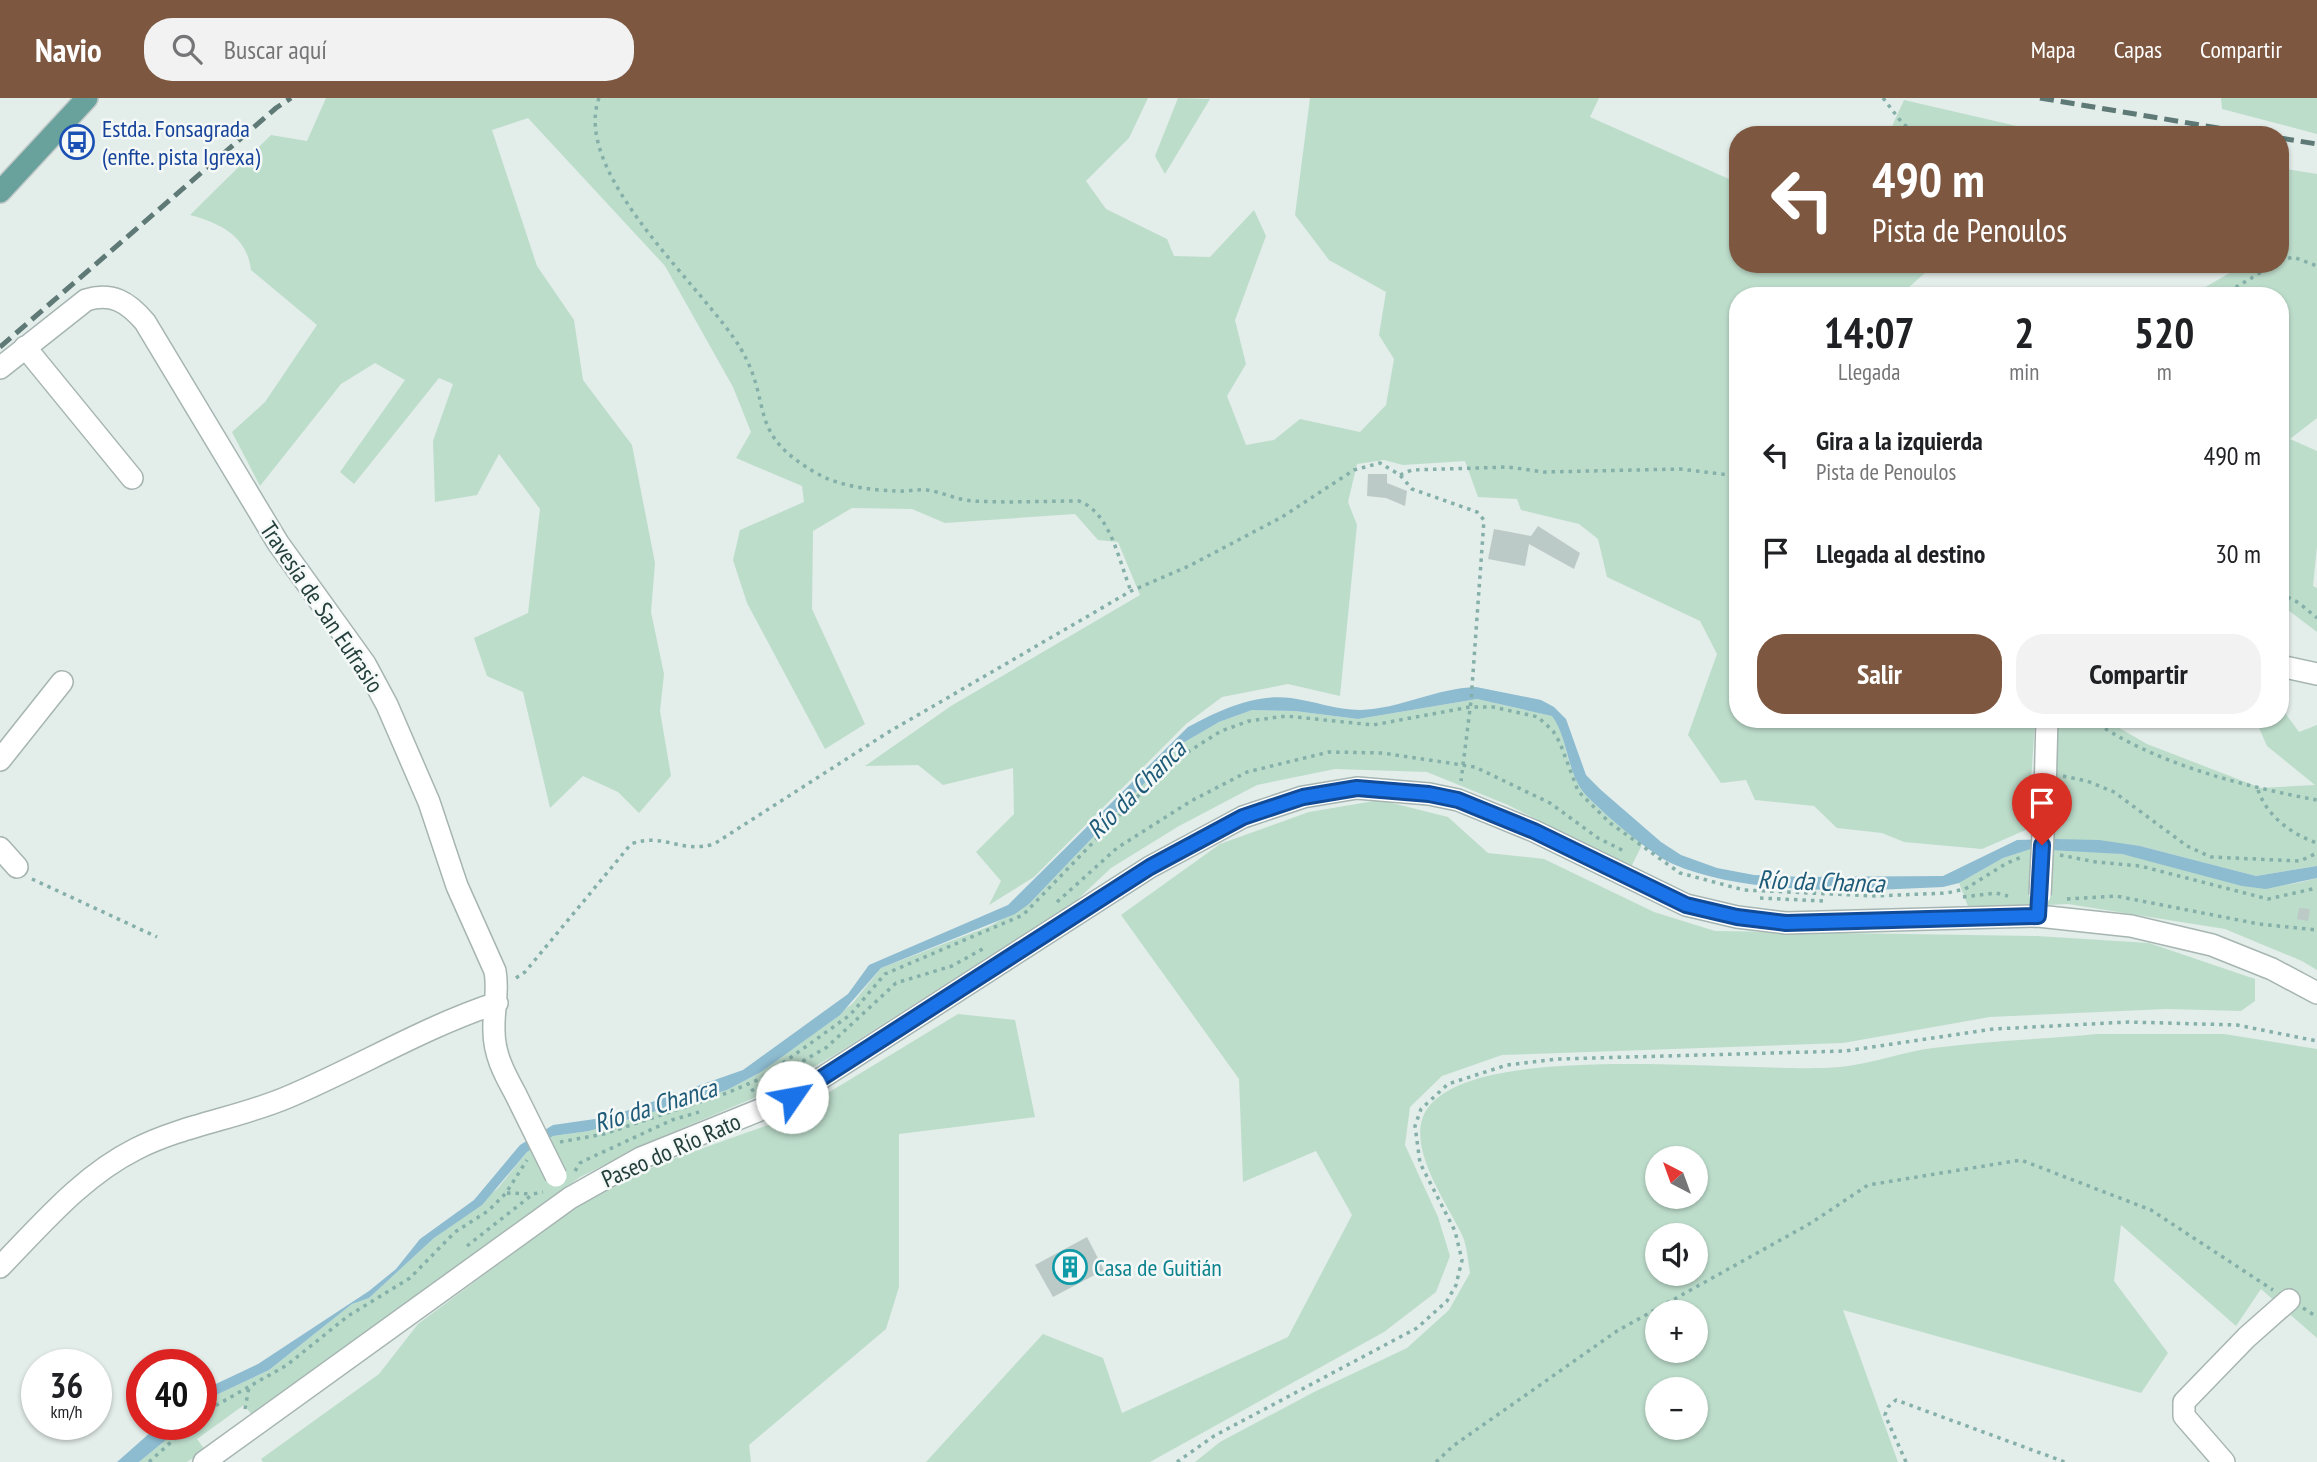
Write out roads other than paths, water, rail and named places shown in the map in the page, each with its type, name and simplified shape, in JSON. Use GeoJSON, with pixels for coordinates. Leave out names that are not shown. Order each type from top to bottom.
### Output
{"type":"FeatureCollection","features":[{"type":"Feature","properties":{"kind":"main road"},"geometry":{"type":"LineString","coordinates":[[3,182],[87,98]]}},
{"type":"Feature","properties":{"kind":"street","name":"Travesía de San Eufrasio"},"geometry":{"type":"LineString","coordinates":[[0,368],[86,300],[96,297],[124,301],[145,322],[278,543],[365,664],[387,705],[429,802],[457,886],[495,971],[495,1043],[500,1065],[562,1186]]}},
{"type":"Feature","properties":{"kind":"street"},"geometry":{"type":"LineString","coordinates":[[25,347],[132,478]]}},
{"type":"Feature","properties":{"kind":"street"},"geometry":{"type":"LineString","coordinates":[[2289,668],[2317,674]]}},
{"type":"Feature","properties":{"kind":"street"},"geometry":{"type":"LineString","coordinates":[[0,760],[62,682]]}},
{"type":"Feature","properties":{"kind":"street"},"geometry":{"type":"LineString","coordinates":[[2039,904],[2047,728]]}},
{"type":"Feature","properties":{"kind":"street","name":"Paseo do Río Rato"},"geometry":{"type":"LineString","coordinates":[[204,1462],[562,1186],[792,1097],[1150,867],[1243,817],[1303,797],[1357,788],[1429,794],[1458,800],[1534,831],[1686,905],[1737,917],[1786,923],[2039,904],[2212,945],[2272,969],[2317,993]]}},
{"type":"Feature","properties":{"kind":"street"},"geometry":{"type":"LineString","coordinates":[[0,848],[17,867]]}},
{"type":"Feature","properties":{"kind":"street"},"geometry":{"type":"LineString","coordinates":[[0,1267],[64,1201],[106,1165],[139,1147],[287,1097],[497,994]]}},
{"type":"Feature","properties":{"kind":"street"},"geometry":{"type":"LineString","coordinates":[[2224,1462],[2184,1416],[2184,1402],[2247,1337],[2289,1300]]}},
{"type":"Feature","properties":{"kind":"water","name":"Río da Chanca"},"geometry":{"type":"Polygon","coordinates":[[[1476,687],[1541,700],[1554,707],[1566,719],[1586,775],[1601,790],[1661,842],[1681,855],[1717,868],[1754,875],[1805,877],[1943,876],[2017,840],[2053,839],[2099,840],[2140,846],[2256,876],[2317,866],[2317,878],[2266,889],[2242,886],[2122,854],[2031,849],[2003,858],[1959,883],[1943,887],[1841,890],[1735,882],[1673,864],[1640,843],[1602,811],[1585,794],[1574,776],[1562,735],[1552,716],[1477,699],[1358,719],[1295,711],[1252,710],[1219,722],[1183,743],[1029,904],[1015,914],[881,968],[840,1015],[761,1072],[727,1090],[589,1131],[553,1136],[527,1152],[482,1205],[434,1238],[369,1298],[352,1304],[269,1370],[217,1395],[217,1383],[258,1364],[369,1291],[396,1269],[420,1239],[474,1200],[520,1145],[553,1125],[609,1117],[743,1070],[848,994],[869,965],[1008,905],[1188,727],[1224,709],[1264,698],[1291,698],[1360,710],[1389,706],[1461,688],[1476,687]]]}},
{"type":"Feature","properties":{"kind":"water"},"geometry":{"type":"Polygon","coordinates":[[[142,1440],[166,1440],[139,1462],[117,1462],[142,1440]]]}},
{"type":"Feature","properties":{"kind":"railway"},"geometry":{"type":"LineString","coordinates":[[0,347],[276,108],[291,98]]}},
{"type":"Feature","properties":{"kind":"railway"},"geometry":{"type":"LineString","coordinates":[[2040,98],[2206,126]]}},
{"type":"Feature","properties":{"kind":"railway"},"geometry":{"type":"LineString","coordinates":[[2289,139],[2317,144]]}},
{"type":"Feature","properties":{"kind":"place","name":"Estda. Fonsagrada (enfte. pista Igrexa)"},"geometry":{"type":"Point","coordinates":[77,142]}},
{"type":"Feature","properties":{"kind":"place","name":"Casa de Guitián"},"geometry":{"type":"Point","coordinates":[1070,1267]}}]}
